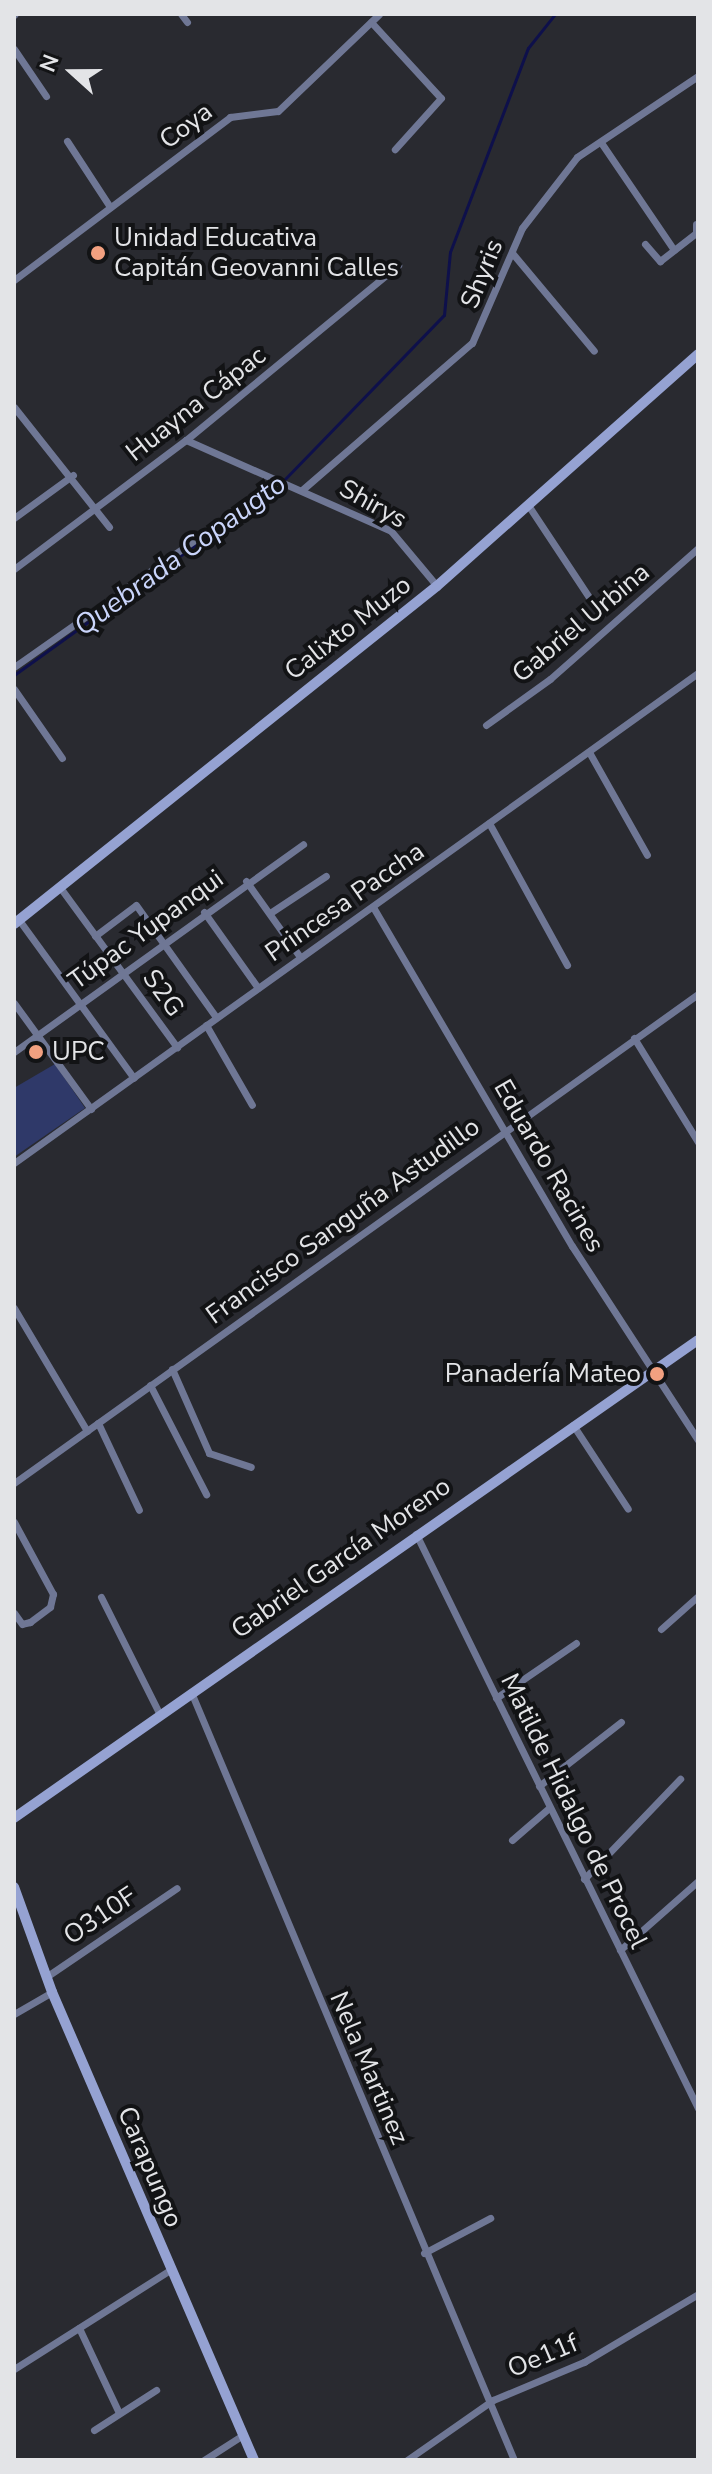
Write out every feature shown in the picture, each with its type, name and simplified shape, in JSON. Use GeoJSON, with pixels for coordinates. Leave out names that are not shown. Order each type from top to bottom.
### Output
{"type":"FeatureCollection","features":[{"type":"Feature","properties":{"kind":"street"},"geometry":{"type":"LineString","coordinates":[[181,14],[187,22]]}},
{"type":"Feature","properties":{"kind":"street","name":"Coya"},"geometry":{"type":"LineString","coordinates":[[14,280],[230,117],[278,111],[379,14]]}},
{"type":"Feature","properties":{"kind":"street"},"geometry":{"type":"LineString","coordinates":[[371,22],[441,98],[395,149]]}},
{"type":"Feature","properties":{"kind":"street"},"geometry":{"type":"LineString","coordinates":[[14,49],[46,96]]}},
{"type":"Feature","properties":{"kind":"street","name":"Shyris"},"geometry":{"type":"LineString","coordinates":[[302,490],[472,343],[513,254],[552,183],[698,76]]}},
{"type":"Feature","properties":{"kind":"street"},"geometry":{"type":"LineString","coordinates":[[67,141],[110,207]]}},
{"type":"Feature","properties":{"kind":"street"},"geometry":{"type":"LineString","coordinates":[[602,144],[674,250]]}},
{"type":"Feature","properties":{"kind":"street"},"geometry":{"type":"LineString","coordinates":[[645,244],[660,261],[696,233],[696,224]]}},
{"type":"Feature","properties":{"kind":"street"},"geometry":{"type":"LineString","coordinates":[[513,254],[594,351]]}},
{"type":"Feature","properties":{"kind":"street","name":"Huayna Cápac"},"geometry":{"type":"LineString","coordinates":[[14,569],[186,440],[398,265]]}},
{"type":"Feature","properties":{"kind":"street","name":"Calixto Muzo"},"geometry":{"type":"LineString","coordinates":[[17,922],[437,586],[698,354]]}},
{"type":"Feature","properties":{"kind":"street"},"geometry":{"type":"LineString","coordinates":[[14,407],[73,475],[109,527]]}},
{"type":"Feature","properties":{"kind":"street","name":"Shirys"},"geometry":{"type":"LineString","coordinates":[[186,440],[276,483],[302,490],[391,531],[437,586]]}},
{"type":"Feature","properties":{"kind":"street"},"geometry":{"type":"LineString","coordinates":[[14,518],[73,475]]}},
{"type":"Feature","properties":{"kind":"street"},"geometry":{"type":"LineString","coordinates":[[14,667],[276,483]]}},
{"type":"Feature","properties":{"kind":"street"},"geometry":{"type":"LineString","coordinates":[[528,505],[589,597]]}},
{"type":"Feature","properties":{"kind":"street","name":"Gabriel Urbina"},"geometry":{"type":"LineString","coordinates":[[486,725],[550,679],[698,548]]}},
{"type":"Feature","properties":{"kind":"street","name":"Princesa Paccha"},"geometry":{"type":"LineString","coordinates":[[14,1163],[698,673]]}},
{"type":"Feature","properties":{"kind":"street"},"geometry":{"type":"LineString","coordinates":[[14,689],[62,758]]}},
{"type":"Feature","properties":{"kind":"street"},"geometry":{"type":"LineString","coordinates":[[589,752],[647,855]]}},
{"type":"Feature","properties":{"kind":"street"},"geometry":{"type":"LineString","coordinates":[[489,823],[567,965]]}},
{"type":"Feature","properties":{"kind":"street","name":"Túpac Yupanqui"},"geometry":{"type":"LineString","coordinates":[[14,1052],[246,881],[303,844]]}},
{"type":"Feature","properties":{"kind":"street"},"geometry":{"type":"LineString","coordinates":[[270,913],[326,876]]}},
{"type":"Feature","properties":{"kind":"street"},"geometry":{"type":"LineString","coordinates":[[246,881],[300,957]]}},
{"type":"Feature","properties":{"kind":"street","name":"S2G"},"geometry":{"type":"LineString","coordinates":[[59,886],[177,1047]]}},
{"type":"Feature","properties":{"kind":"street"},"geometry":{"type":"LineString","coordinates":[[95,936],[136,905],[216,1017]]}},
{"type":"Feature","properties":{"kind":"street","name":"Eduardo Racines"},"geometry":{"type":"LineString","coordinates":[[373,907],[652,1372],[698,1440]]}},
{"type":"Feature","properties":{"kind":"street"},"geometry":{"type":"LineString","coordinates":[[204,912],[258,988]]}},
{"type":"Feature","properties":{"kind":"street"},"geometry":{"type":"LineString","coordinates":[[17,922],[134,1078]]}},
{"type":"Feature","properties":{"kind":"street","name":"Francisco Sanguña Astudillo"},"geometry":{"type":"LineString","coordinates":[[14,1483],[505,1128],[698,994]]}},
{"type":"Feature","properties":{"kind":"street"},"geometry":{"type":"LineString","coordinates":[[14,1003],[91,1109]]}},
{"type":"Feature","properties":{"kind":"street"},"geometry":{"type":"LineString","coordinates":[[206,1025],[252,1105]]}},
{"type":"Feature","properties":{"kind":"street"},"geometry":{"type":"LineString","coordinates":[[634,1038],[698,1142]]}},
{"type":"Feature","properties":{"kind":"street"},"geometry":{"type":"LineString","coordinates":[[14,1308],[87,1431]]}},
{"type":"Feature","properties":{"kind":"street","name":"Gabriel García Moreno"},"geometry":{"type":"LineString","coordinates":[[14,1818],[415,1532],[698,1340]]}},
{"type":"Feature","properties":{"kind":"street"},"geometry":{"type":"LineString","coordinates":[[172,1369],[209,1453],[251,1467]]}},
{"type":"Feature","properties":{"kind":"street"},"geometry":{"type":"LineString","coordinates":[[150,1385],[206,1494]]}},
{"type":"Feature","properties":{"kind":"street"},"geometry":{"type":"LineString","coordinates":[[98,1423],[139,1510]]}},
{"type":"Feature","properties":{"kind":"street"},"geometry":{"type":"LineString","coordinates":[[573,1425],[628,1509]]}},
{"type":"Feature","properties":{"kind":"street"},"geometry":{"type":"LineString","coordinates":[[14,1522],[53,1594],[50,1607],[30,1622],[22,1624],[14,1613]]}},
{"type":"Feature","properties":{"kind":"street","name":"Matilde Hidalgo de Procel"},"geometry":{"type":"LineString","coordinates":[[415,1532],[698,2108]]}},
{"type":"Feature","properties":{"kind":"street"},"geometry":{"type":"LineString","coordinates":[[661,1629],[698,1596]]}},
{"type":"Feature","properties":{"kind":"street"},"geometry":{"type":"LineString","coordinates":[[101,1597],[159,1713]]}},
{"type":"Feature","properties":{"kind":"street"},"geometry":{"type":"LineString","coordinates":[[496,1698],[576,1643]]}},
{"type":"Feature","properties":{"kind":"street","name":"Nela Martinez"},"geometry":{"type":"LineString","coordinates":[[190,1691],[424,2253],[493,2400],[514,2460]]}},
{"type":"Feature","properties":{"kind":"street"},"geometry":{"type":"LineString","coordinates":[[539,1786],[621,1722]]}},
{"type":"Feature","properties":{"kind":"street"},"geometry":{"type":"LineString","coordinates":[[584,1879],[680,1779]]}},
{"type":"Feature","properties":{"kind":"street"},"geometry":{"type":"LineString","coordinates":[[512,1840],[549,1808]]}},
{"type":"Feature","properties":{"kind":"street"},"geometry":{"type":"LineString","coordinates":[[620,1950],[698,1881]]}},
{"type":"Feature","properties":{"kind":"street","name":"Carapungo"},"geometry":{"type":"LineString","coordinates":[[14,1887],[52,1992],[254,2460]]}},
{"type":"Feature","properties":{"kind":"street","name":"O310F"},"geometry":{"type":"LineString","coordinates":[[46,1977],[177,1888]]}},
{"type":"Feature","properties":{"kind":"street"},"geometry":{"type":"LineString","coordinates":[[14,2014],[52,1992]]}},
{"type":"Feature","properties":{"kind":"street"},"geometry":{"type":"LineString","coordinates":[[424,2253],[490,2218]]}},
{"type":"Feature","properties":{"kind":"street"},"geometry":{"type":"LineString","coordinates":[[14,2369],[170,2270]]}},
{"type":"Feature","properties":{"kind":"street","name":"Oe11f"},"geometry":{"type":"LineString","coordinates":[[407,2460],[493,2400],[584,2362],[698,2294]]}},
{"type":"Feature","properties":{"kind":"street"},"geometry":{"type":"LineString","coordinates":[[79,2328],[119,2413]]}},
{"type":"Feature","properties":{"kind":"street"},"geometry":{"type":"LineString","coordinates":[[94,2430],[156,2390]]}},
{"type":"Feature","properties":{"kind":"street"},"geometry":{"type":"LineString","coordinates":[[204,2460],[243,2435]]}},
{"type":"Feature","properties":{"kind":"shaded area"},"geometry":{"type":"Polygon","coordinates":[[[55,1064],[85,1108],[14,1157],[14,1088],[55,1064]]]}},
{"type":"Feature","properties":{"kind":"waterway","name":"Quebrada Copaugto"},"geometry":{"type":"LineString","coordinates":[[283,481],[444,315],[450,252],[528,48],[555,14]]}},
{"type":"Feature","properties":{"kind":"waterway","name":"Quebrada Copaugto"},"geometry":{"type":"LineString","coordinates":[[14,675],[277,486]]}},
{"type":"Feature","properties":{"kind":"place","name":"Unidad Educativa Capitán Geovanni Calles"},"geometry":{"type":"Point","coordinates":[98,253]}},
{"type":"Feature","properties":{"kind":"place","name":"UPC"},"geometry":{"type":"Point","coordinates":[36,1052]}},
{"type":"Feature","properties":{"kind":"place","name":"Panadería Mateo"},"geometry":{"type":"Point","coordinates":[657,1374]}}]}
